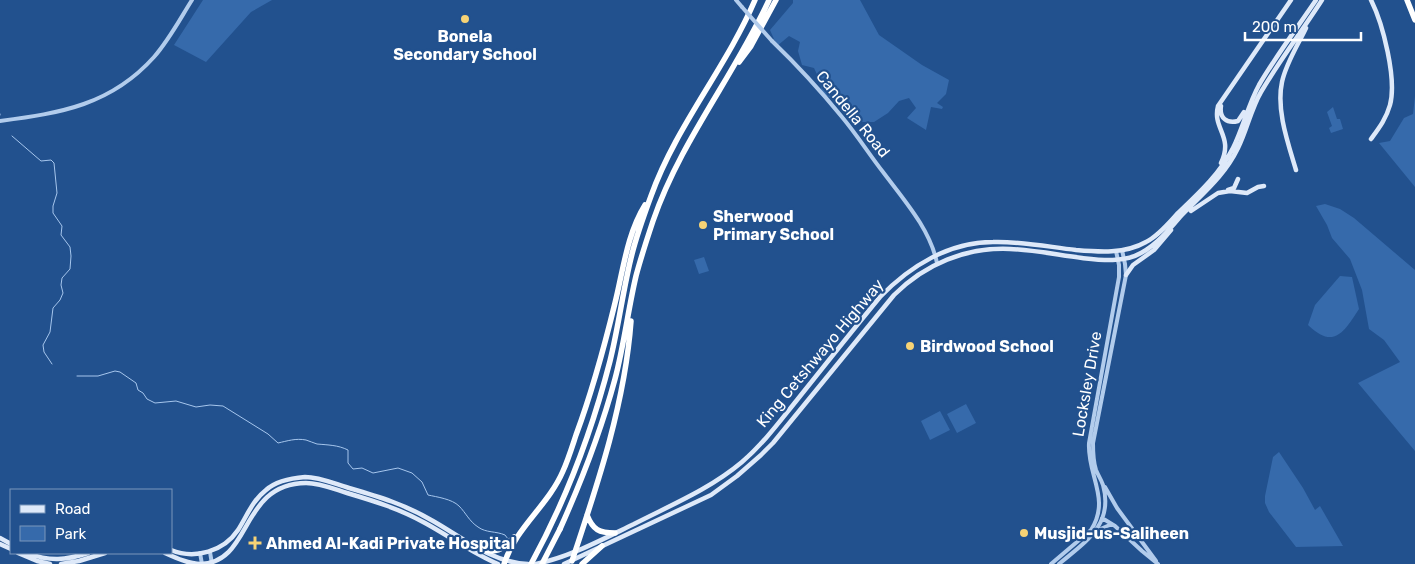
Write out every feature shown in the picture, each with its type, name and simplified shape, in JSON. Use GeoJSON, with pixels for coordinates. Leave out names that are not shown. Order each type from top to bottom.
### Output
{"type":"FeatureCollection","features":[{"type":"Feature","properties":{"kind":"highway"},"geometry":{"type":"LineString","coordinates":[[475,548],[491,552],[500,549],[521,530],[546,502],[563,471],[602,355],[635,225],[651,195],[678,135],[736,38],[755,0]]}},
{"type":"Feature","properties":{"kind":"highway"},"geometry":{"type":"LineString","coordinates":[[542,564],[560,529],[585,470],[607,406],[644,247],[666,187],[683,152],[750,37],[769,0]]}},
{"type":"Feature","properties":{"kind":"highway"},"geometry":{"type":"LineString","coordinates":[[723,84],[751,46],[776,0]]}},
{"type":"Feature","properties":{"kind":"highway"},"geometry":{"type":"LineString","coordinates":[[1407,0],[1415,20]]}},
{"type":"Feature","properties":{"kind":"highway"},"geometry":{"type":"LineString","coordinates":[[530,564],[573,476],[597,409],[610,359],[632,254],[651,195]]}},
{"type":"Feature","properties":{"kind":"highway"},"geometry":{"type":"LineString","coordinates":[[572,561],[619,404],[629,343],[632,296]]}},
{"type":"Feature","properties":{"kind":"highway"},"geometry":{"type":"LineString","coordinates":[[587,515],[590,523],[598,530],[615,533]]}},
{"type":"Feature","properties":{"kind":"highway"},"geometry":{"type":"LineString","coordinates":[[505,562],[510,547],[521,530]]}},
{"type":"Feature","properties":{"kind":"highway"},"geometry":{"type":"LineString","coordinates":[[582,564],[602,546]]}},
{"type":"Feature","properties":{"kind":"main road"},"geometry":{"type":"LineString","coordinates":[[1212,179],[1223,159],[1225,151],[1224,137],[1218,125],[1218,106],[1291,0]]}},
{"type":"Feature","properties":{"kind":"main road","name":"King Cetshwayo Highway"},"geometry":{"type":"LineString","coordinates":[[536,564],[575,551],[615,533],[704,488],[743,462],[777,424],[880,297],[896,281],[936,256],[963,246],[992,242],[1008,242],[1092,252],[1116,251],[1140,245],[1153,238],[1212,179],[1232,150],[1256,91],[1316,0]]}},
{"type":"Feature","properties":{"kind":"main road","name":"King Cetshwayo Highway"},"geometry":{"type":"LineString","coordinates":[[564,564],[725,486],[751,465],[773,443],[894,295],[910,281],[938,263],[964,253],[991,249],[1012,249],[1088,258],[1118,259],[1136,256],[1146,250],[1209,190],[1232,159],[1242,140],[1260,94],[1322,0]]}},
{"type":"Feature","properties":{"kind":"main road"},"geometry":{"type":"LineString","coordinates":[[1371,0],[1387,48],[1392,81],[1390,107],[1384,120],[1372,136]]}},
{"type":"Feature","properties":{"kind":"main road"},"geometry":{"type":"LineString","coordinates":[[1296,170],[1280,111],[1280,91],[1282,81],[1313,13]]}},
{"type":"Feature","properties":{"kind":"main road"},"geometry":{"type":"LineString","coordinates":[[1224,98],[1220,110],[1222,116],[1228,122],[1236,122],[1241,118],[1256,91]]}},
{"type":"Feature","properties":{"kind":"main road"},"geometry":{"type":"LineString","coordinates":[[1126,275],[1133,265],[1158,246],[1179,219],[1212,196],[1234,188],[1238,179]]}},
{"type":"Feature","properties":{"kind":"main road"},"geometry":{"type":"LineString","coordinates":[[1225,191],[1247,193],[1264,186]]}},
{"type":"Feature","properties":{"kind":"main road"},"geometry":{"type":"LineString","coordinates":[[172,550],[186,554],[210,552],[230,539],[238,530],[255,501],[267,489],[285,480],[304,477],[320,479],[390,500],[418,512],[498,564]]}},
{"type":"Feature","properties":{"kind":"main road"},"geometry":{"type":"LineString","coordinates":[[168,554],[188,562],[212,563],[232,550],[257,507],[268,496],[284,486],[305,483],[320,485],[392,507],[505,562],[530,564]]}},
{"type":"Feature","properties":{"kind":"main road"},"geometry":{"type":"LineString","coordinates":[[20,554],[50,564]]}},
{"type":"Feature","properties":{"kind":"main road"},"geometry":{"type":"LineString","coordinates":[[32,554],[53,560],[84,554]]}},
{"type":"Feature","properties":{"kind":"main road"},"geometry":{"type":"LineString","coordinates":[[62,564],[79,562],[102,554]]}},
{"type":"Feature","properties":{"kind":"street"},"geometry":{"type":"LineString","coordinates":[[0,121],[73,108],[97,100],[117,89],[155,56],[192,0]]}},
{"type":"Feature","properties":{"kind":"street","name":"Candella Road"},"geometry":{"type":"LineString","coordinates":[[736,0],[842,116],[918,220],[938,263]]}},
{"type":"Feature","properties":{"kind":"street","name":"Locksley Drive"},"geometry":{"type":"LineString","coordinates":[[1106,506],[1102,482],[1095,466],[1093,443],[1126,275],[1122,250]]}},
{"type":"Feature","properties":{"kind":"street","name":"Locksley Drive"},"geometry":{"type":"LineString","coordinates":[[1100,507],[1100,496],[1090,460],[1089,443],[1118,284],[1119,269],[1116,251]]}},
{"type":"Feature","properties":{"kind":"street"},"geometry":{"type":"LineString","coordinates":[[1102,482],[1117,508],[1157,563]]}},
{"type":"Feature","properties":{"kind":"street"},"geometry":{"type":"LineString","coordinates":[[1051,564],[1091,530],[1106,506]]}},
{"type":"Feature","properties":{"kind":"street"},"geometry":{"type":"LineString","coordinates":[[1096,532],[1100,517],[1100,507],[1111,506],[1117,508]]}},
{"type":"Feature","properties":{"kind":"street"},"geometry":{"type":"LineString","coordinates":[[1100,517],[1112,524],[1157,563]]}},
{"type":"Feature","properties":{"kind":"street"},"geometry":{"type":"LineString","coordinates":[[1058,564],[1096,532],[1112,524]]}},
{"type":"Feature","properties":{"kind":"street"},"geometry":{"type":"LineString","coordinates":[[210,552],[212,563]]}},
{"type":"Feature","properties":{"kind":"street"},"geometry":{"type":"LineString","coordinates":[[200,554],[202,564]]}},
{"type":"Feature","properties":{"kind":"green space"},"geometry":{"type":"Polygon","coordinates":[[[203,0],[272,0],[251,12],[206,62],[174,45],[203,0]]]}},
{"type":"Feature","properties":{"kind":"green space"},"geometry":{"type":"Polygon","coordinates":[[[793,0],[860,0],[879,35],[922,65],[949,80],[946,94],[937,103],[943,107],[942,109],[931,107],[926,130],[907,118],[916,108],[909,98],[899,101],[888,113],[874,122],[856,122],[845,108],[822,92],[820,81],[814,68],[802,65],[798,51],[800,42],[789,36],[777,46],[770,30],[793,3],[793,0]]]}},
{"type":"Feature","properties":{"kind":"green space"},"geometry":{"type":"Polygon","coordinates":[[[1415,96],[1415,187],[1379,143],[1390,141],[1404,118],[1413,114],[1415,96]]]}},
{"type":"Feature","properties":{"kind":"green space"},"geometry":{"type":"Polygon","coordinates":[[[1333,107],[1343,129],[1331,133],[1329,128],[1332,126],[1327,112],[1333,107]]]}},
{"type":"Feature","properties":{"kind":"green space"},"geometry":{"type":"Polygon","coordinates":[[[1325,204],[1340,209],[1354,218],[1415,270],[1415,451],[1358,383],[1400,362],[1384,340],[1369,329],[1362,290],[1350,259],[1332,238],[1316,206],[1325,204]]]}},
{"type":"Feature","properties":{"kind":"green space"},"geometry":{"type":"Polygon","coordinates":[[[704,257],[709,271],[699,274],[694,260],[704,257]]]}},
{"type":"Feature","properties":{"kind":"green space"},"geometry":{"type":"Polygon","coordinates":[[[1340,276],[1352,277],[1359,309],[1338,335],[1332,337],[1325,336],[1308,325],[1315,305],[1340,276]]]}},
{"type":"Feature","properties":{"kind":"green space"},"geometry":{"type":"Polygon","coordinates":[[[966,404],[976,423],[957,433],[947,414],[966,404]]]}},
{"type":"Feature","properties":{"kind":"green space"},"geometry":{"type":"Polygon","coordinates":[[[940,411],[950,430],[930,440],[921,421],[940,411]]]}},
{"type":"Feature","properties":{"kind":"green space"},"geometry":{"type":"Polygon","coordinates":[[[1279,452],[1315,510],[1320,506],[1343,546],[1296,547],[1269,512],[1265,503],[1265,496],[1273,457],[1279,452]]]}},
{"type":"Feature","properties":{"kind":"waterway"},"geometry":{"type":"LineString","coordinates":[[12,136],[41,161],[51,160],[54,163],[57,193],[53,213],[62,226],[61,235],[70,247],[70,269],[62,278],[63,293],[53,308],[50,332],[43,345],[44,352],[52,364]]}},
{"type":"Feature","properties":{"kind":"waterway"},"geometry":{"type":"LineString","coordinates":[[77,376],[98,376],[115,371],[120,372],[136,383],[138,390],[147,399],[155,403],[176,401],[196,407],[223,406],[268,434],[278,443],[302,439],[317,444],[337,446],[348,450],[348,463],[353,469],[362,468],[373,473],[398,468],[412,473],[422,482],[428,495],[452,502],[459,506],[478,527],[505,535],[508,539]]}},
{"type":"Feature","properties":{"kind":"place","name":"Bonela Secondary School"},"geometry":{"type":"Point","coordinates":[465,19]}},
{"type":"Feature","properties":{"kind":"place","name":"Sherwood Primary School"},"geometry":{"type":"Point","coordinates":[703,225]}},
{"type":"Feature","properties":{"kind":"place","name":"Birdwood School"},"geometry":{"type":"Point","coordinates":[910,346]}},
{"type":"Feature","properties":{"kind":"place","name":"Musjid-us-Saliheen"},"geometry":{"type":"Point","coordinates":[1024,533]}},
{"type":"Feature","properties":{"kind":"place","name":"Ahmed Al-Kadi Private Hospital"},"geometry":{"type":"Point","coordinates":[255,543]}}]}
